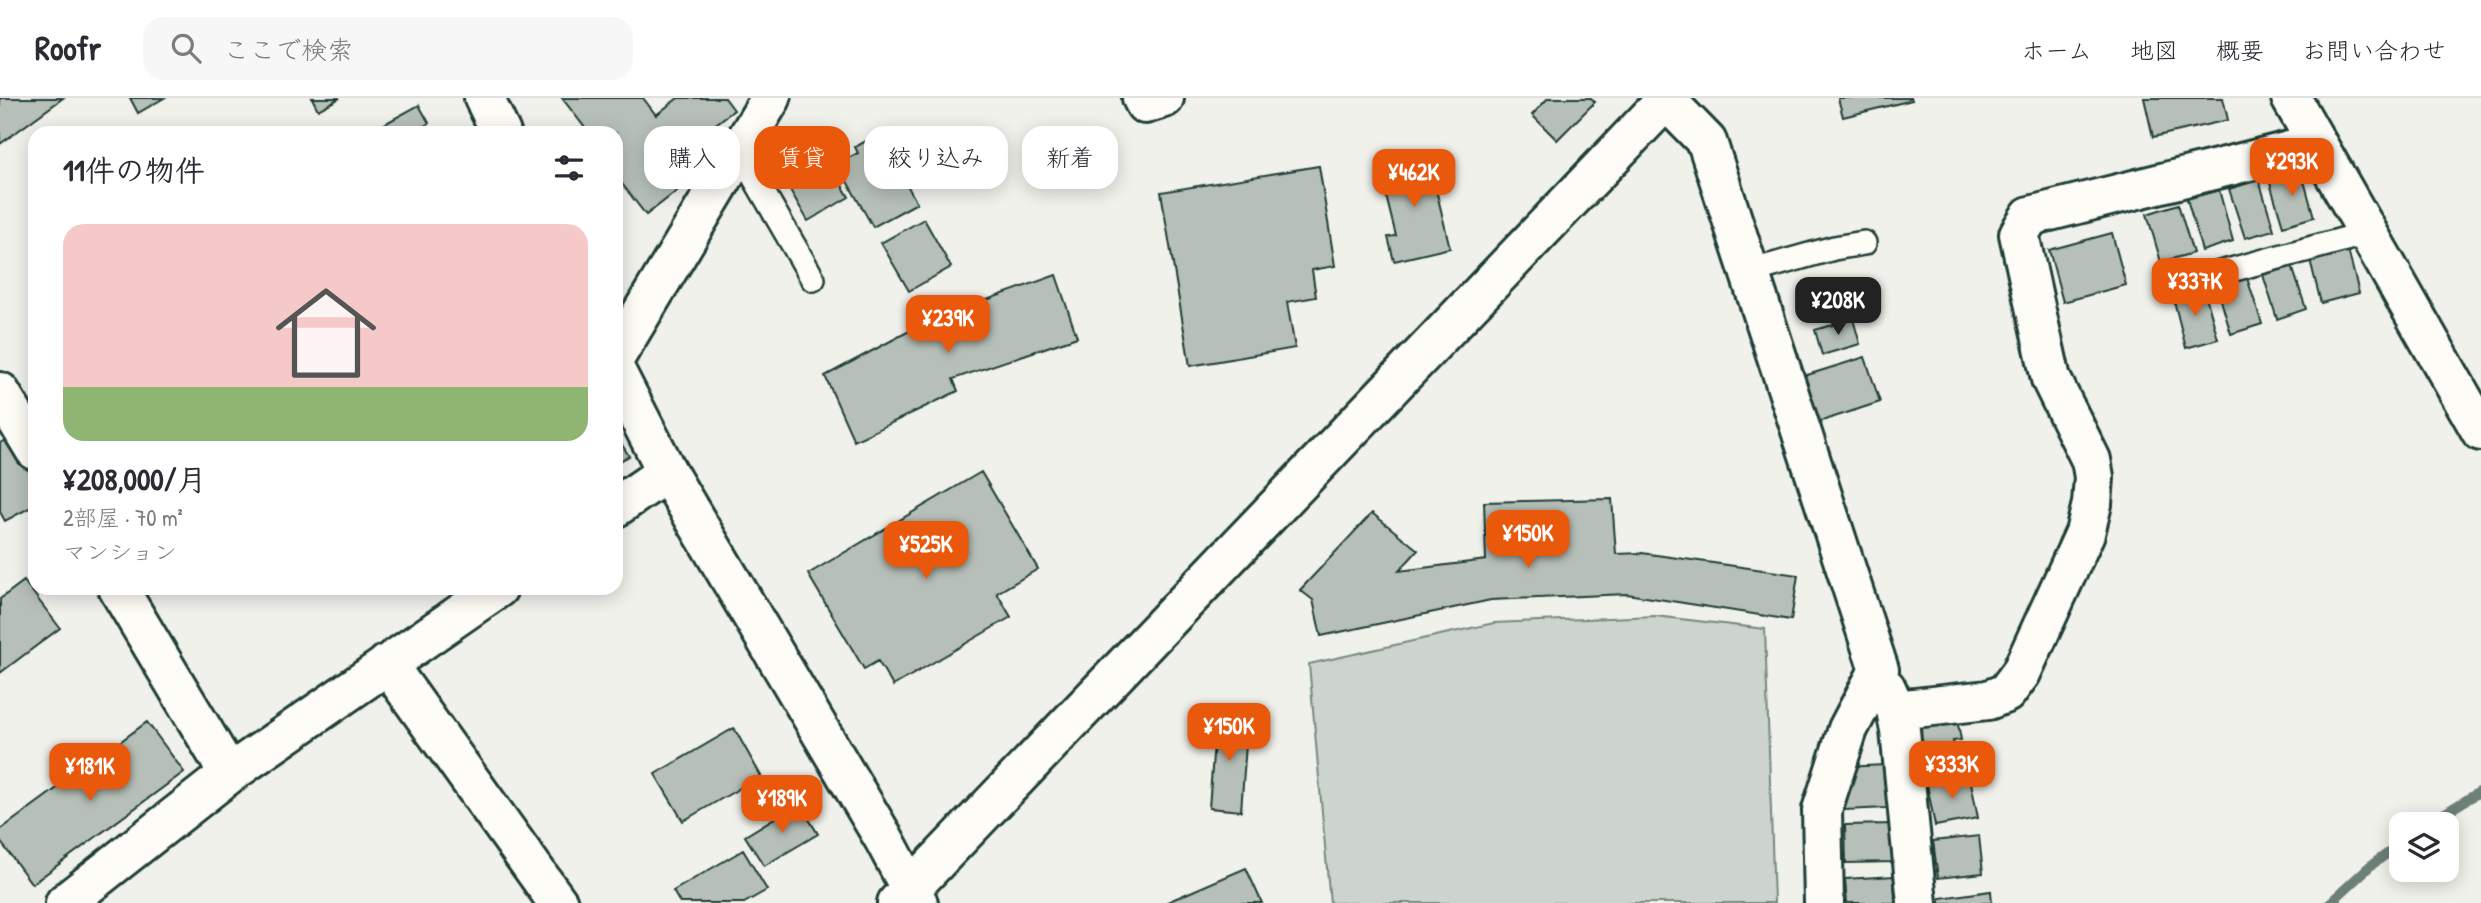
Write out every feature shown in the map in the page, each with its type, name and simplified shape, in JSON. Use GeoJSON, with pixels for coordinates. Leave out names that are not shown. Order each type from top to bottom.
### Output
{"type":"FeatureCollection","features":[{"type":"Feature","properties":{"kind":"street"},"geometry":{"type":"LineString","coordinates":[[484,98],[498,126]]}},
{"type":"Feature","properties":{"kind":"street"},"geometry":{"type":"LineString","coordinates":[[740,149],[771,98]]}},
{"type":"Feature","properties":{"kind":"street"},"geometry":{"type":"LineString","coordinates":[[1142,98],[1145,104],[1164,98]]}},
{"type":"Feature","properties":{"kind":"street"},"geometry":{"type":"LineString","coordinates":[[2291,98],[2481,431]]}},
{"type":"Feature","properties":{"kind":"street"},"geometry":{"type":"LineString","coordinates":[[623,386],[667,471],[884,839],[909,899],[1666,99],[1707,142],[1879,670],[1896,710],[1917,903]]}},
{"type":"Feature","properties":{"kind":"street"},"geometry":{"type":"LineString","coordinates":[[1896,710],[1988,700],[2006,693],[2021,673],[2085,533],[2092,504],[2094,477],[2091,460],[2051,379],[2019,234],[2030,216],[2317,144]]}},
{"type":"Feature","properties":{"kind":"street"},"geometry":{"type":"LineString","coordinates":[[623,344],[716,189]]}},
{"type":"Feature","properties":{"kind":"street"},"geometry":{"type":"LineString","coordinates":[[0,392],[28,438]]}},
{"type":"Feature","properties":{"kind":"street"},"geometry":{"type":"LineString","coordinates":[[623,502],[667,471]]}},
{"type":"Feature","properties":{"kind":"street"},"geometry":{"type":"LineString","coordinates":[[122,595],[229,774]]}},
{"type":"Feature","properties":{"kind":"street"},"geometry":{"type":"LineString","coordinates":[[65,903],[229,774],[488,595]]}},
{"type":"Feature","properties":{"kind":"street"},"geometry":{"type":"LineString","coordinates":[[387,664],[558,903]]}},
{"type":"Feature","properties":{"kind":"street"},"geometry":{"type":"LineString","coordinates":[[1824,903],[1822,810],[1848,729],[1879,670]]}},
{"type":"Feature","properties":{"kind":"lane"},"geometry":{"type":"LineString","coordinates":[[740,153],[813,279]]}},
{"type":"Feature","properties":{"kind":"lane"},"geometry":{"type":"LineString","coordinates":[[2205,277],[2368,233]]}},
{"type":"Feature","properties":{"kind":"lane"},"geometry":{"type":"LineString","coordinates":[[1749,272],[1834,248],[1864,243]]}},
{"type":"Feature","properties":{"kind":"shaded area"},"geometry":{"type":"Polygon","coordinates":[[[1655,616],[1765,629],[1774,903],[1330,903],[1309,664],[1494,623],[1655,616]]]}},
{"type":"Feature","properties":{"kind":"building"},"geometry":{"type":"Polygon","coordinates":[[[0,98],[63,98],[0,144],[0,98]]]}},
{"type":"Feature","properties":{"kind":"building"},"geometry":{"type":"Polygon","coordinates":[[[130,98],[164,98],[138,113],[130,98]]]}},
{"type":"Feature","properties":{"kind":"building"},"geometry":{"type":"Polygon","coordinates":[[[312,98],[340,98],[318,110],[312,98]]]}},
{"type":"Feature","properties":{"kind":"building"},"geometry":{"type":"Polygon","coordinates":[[[562,98],[643,98],[656,115],[678,98],[725,98],[734,110],[713,126],[644,126],[644,189],[679,189],[646,215],[623,185],[623,126],[584,126],[562,98]]]}},
{"type":"Feature","properties":{"kind":"building"},"geometry":{"type":"Polygon","coordinates":[[[1548,98],[1591,98],[1595,102],[1557,140],[1532,115],[1548,98]]]}},
{"type":"Feature","properties":{"kind":"building"},"geometry":{"type":"Polygon","coordinates":[[[1838,98],[1911,98],[1912,100],[1843,117],[1838,98]]]}},
{"type":"Feature","properties":{"kind":"building"},"geometry":{"type":"Polygon","coordinates":[[[2144,98],[2223,98],[2228,120],[2153,137],[2144,98]]]}},
{"type":"Feature","properties":{"kind":"building"},"geometry":{"type":"Polygon","coordinates":[[[419,105],[429,123],[424,126],[381,126],[419,105]]]}},
{"type":"Feature","properties":{"kind":"building"},"geometry":{"type":"Polygon","coordinates":[[[864,142],[864,189],[909,189],[917,203],[873,227],[850,187],[850,157],[858,153],[855,147],[864,142]]]}},
{"type":"Feature","properties":{"kind":"building"},"geometry":{"type":"Polygon","coordinates":[[[1428,156],[1450,248],[1394,261],[1388,237],[1396,236],[1379,168],[1428,156]]]}},
{"type":"Feature","properties":{"kind":"building"},"geometry":{"type":"Polygon","coordinates":[[[1319,166],[1335,266],[1312,270],[1316,297],[1287,302],[1295,348],[1190,366],[1161,192],[1319,166]]]}},
{"type":"Feature","properties":{"kind":"building"},"geometry":{"type":"Polygon","coordinates":[[[2301,170],[2314,217],[2283,226],[2269,180],[2301,170]]]}},
{"type":"Feature","properties":{"kind":"building"},"geometry":{"type":"Polygon","coordinates":[[[2259,180],[2274,230],[2245,238],[2229,189],[2259,180]]]}},
{"type":"Feature","properties":{"kind":"building"},"geometry":{"type":"Polygon","coordinates":[[[790,189],[844,189],[849,197],[808,221],[790,189]]]}},
{"type":"Feature","properties":{"kind":"building"},"geometry":{"type":"Polygon","coordinates":[[[2219,190],[2233,241],[2202,251],[2187,199],[2219,190]]]}},
{"type":"Feature","properties":{"kind":"building"},"geometry":{"type":"Polygon","coordinates":[[[2178,204],[2193,253],[2161,262],[2147,214],[2178,204]]]}},
{"type":"Feature","properties":{"kind":"building"},"geometry":{"type":"Polygon","coordinates":[[[924,219],[951,267],[909,291],[881,243],[924,219]]]}},
{"type":"Feature","properties":{"kind":"building"},"geometry":{"type":"Polygon","coordinates":[[[2112,233],[2126,285],[2063,302],[2049,250],[2112,233]]]}},
{"type":"Feature","properties":{"kind":"building"},"geometry":{"type":"Polygon","coordinates":[[[2348,250],[2359,293],[2321,303],[2310,260],[2348,250]]]}},
{"type":"Feature","properties":{"kind":"building"},"geometry":{"type":"Polygon","coordinates":[[[2292,266],[2306,309],[2277,319],[2263,275],[2292,266]]]}},
{"type":"Feature","properties":{"kind":"building"},"geometry":{"type":"Polygon","coordinates":[[[1056,275],[1077,337],[953,379],[958,391],[854,441],[825,376],[928,321],[1056,275]]]}},
{"type":"Feature","properties":{"kind":"building"},"geometry":{"type":"Polygon","coordinates":[[[2247,278],[2262,324],[2231,334],[2217,287],[2247,278]]]}},
{"type":"Feature","properties":{"kind":"building"},"geometry":{"type":"Polygon","coordinates":[[[2204,289],[2218,339],[2186,348],[2173,297],[2204,289]]]}},
{"type":"Feature","properties":{"kind":"building"},"geometry":{"type":"Polygon","coordinates":[[[1853,319],[1860,344],[1822,355],[1815,330],[1853,319]]]}},
{"type":"Feature","properties":{"kind":"building"},"geometry":{"type":"Polygon","coordinates":[[[1865,357],[1880,402],[1819,422],[1804,376],[1865,357]]]}},
{"type":"Feature","properties":{"kind":"building"},"geometry":{"type":"Polygon","coordinates":[[[10,437],[28,469],[28,509],[5,521],[0,512],[0,443],[10,437]]]}},
{"type":"Feature","properties":{"kind":"building"},"geometry":{"type":"Polygon","coordinates":[[[623,446],[629,456],[623,459],[623,446]]]}},
{"type":"Feature","properties":{"kind":"building"},"geometry":{"type":"Polygon","coordinates":[[[981,472],[1038,569],[997,593],[1011,617],[893,686],[878,661],[864,669],[808,574],[981,472]]]}},
{"type":"Feature","properties":{"kind":"building"},"geometry":{"type":"Polygon","coordinates":[[[1612,499],[1616,554],[1642,553],[1798,575],[1791,620],[1627,594],[1491,600],[1321,636],[1313,600],[1300,590],[1372,513],[1418,550],[1399,571],[1486,560],[1484,502],[1612,499]]]}},
{"type":"Feature","properties":{"kind":"building"},"geometry":{"type":"Polygon","coordinates":[[[24,581],[28,586],[28,595],[35,595],[60,628],[0,673],[0,599],[24,581]]]}},
{"type":"Feature","properties":{"kind":"building"},"geometry":{"type":"Polygon","coordinates":[[[1955,708],[1961,740],[1953,741],[1957,763],[1927,769],[1917,716],[1955,708]]]}},
{"type":"Feature","properties":{"kind":"building"},"geometry":{"type":"Polygon","coordinates":[[[1216,715],[1248,718],[1241,811],[1209,808],[1216,715]]]}},
{"type":"Feature","properties":{"kind":"building"},"geometry":{"type":"Polygon","coordinates":[[[147,722],[184,772],[32,884],[0,841],[0,830],[147,722]]]}},
{"type":"Feature","properties":{"kind":"building"},"geometry":{"type":"Polygon","coordinates":[[[734,728],[761,776],[683,821],[655,774],[734,728]]]}},
{"type":"Feature","properties":{"kind":"building"},"geometry":{"type":"Polygon","coordinates":[[[1885,765],[1887,808],[1845,810],[1843,767],[1885,765]]]}},
{"type":"Feature","properties":{"kind":"building"},"geometry":{"type":"Polygon","coordinates":[[[1970,777],[1978,818],[1935,826],[1927,784],[1970,777]]]}},
{"type":"Feature","properties":{"kind":"building"},"geometry":{"type":"Polygon","coordinates":[[[799,803],[818,834],[764,866],[745,836],[799,803]]]}},
{"type":"Feature","properties":{"kind":"building"},"geometry":{"type":"Polygon","coordinates":[[[1893,824],[1894,862],[1846,863],[1845,825],[1893,824]]]}},
{"type":"Feature","properties":{"kind":"building"},"geometry":{"type":"Polygon","coordinates":[[[1979,836],[1983,873],[1938,878],[1933,841],[1979,836]]]}},
{"type":"Feature","properties":{"kind":"building"},"geometry":{"type":"Polygon","coordinates":[[[743,850],[767,890],[744,903],[680,903],[673,891],[743,850]]]}},
{"type":"Feature","properties":{"kind":"building"},"geometry":{"type":"Polygon","coordinates":[[[1246,868],[1262,903],[1165,903],[1246,868]]]}},
{"type":"Feature","properties":{"kind":"building"},"geometry":{"type":"Polygon","coordinates":[[[1894,876],[1895,903],[1847,903],[1845,879],[1894,876]]]}},
{"type":"Feature","properties":{"kind":"building"},"geometry":{"type":"Polygon","coordinates":[[[1991,891],[1992,903],[1940,903],[1940,898],[1991,891]]]}},
{"type":"Feature","properties":{"kind":"waterway"},"geometry":{"type":"LineString","coordinates":[[2447,812],[2481,791]]}},
{"type":"Feature","properties":{"kind":"waterway"},"geometry":{"type":"LineString","coordinates":[[2330,903],[2370,866],[2389,853]]}}]}
